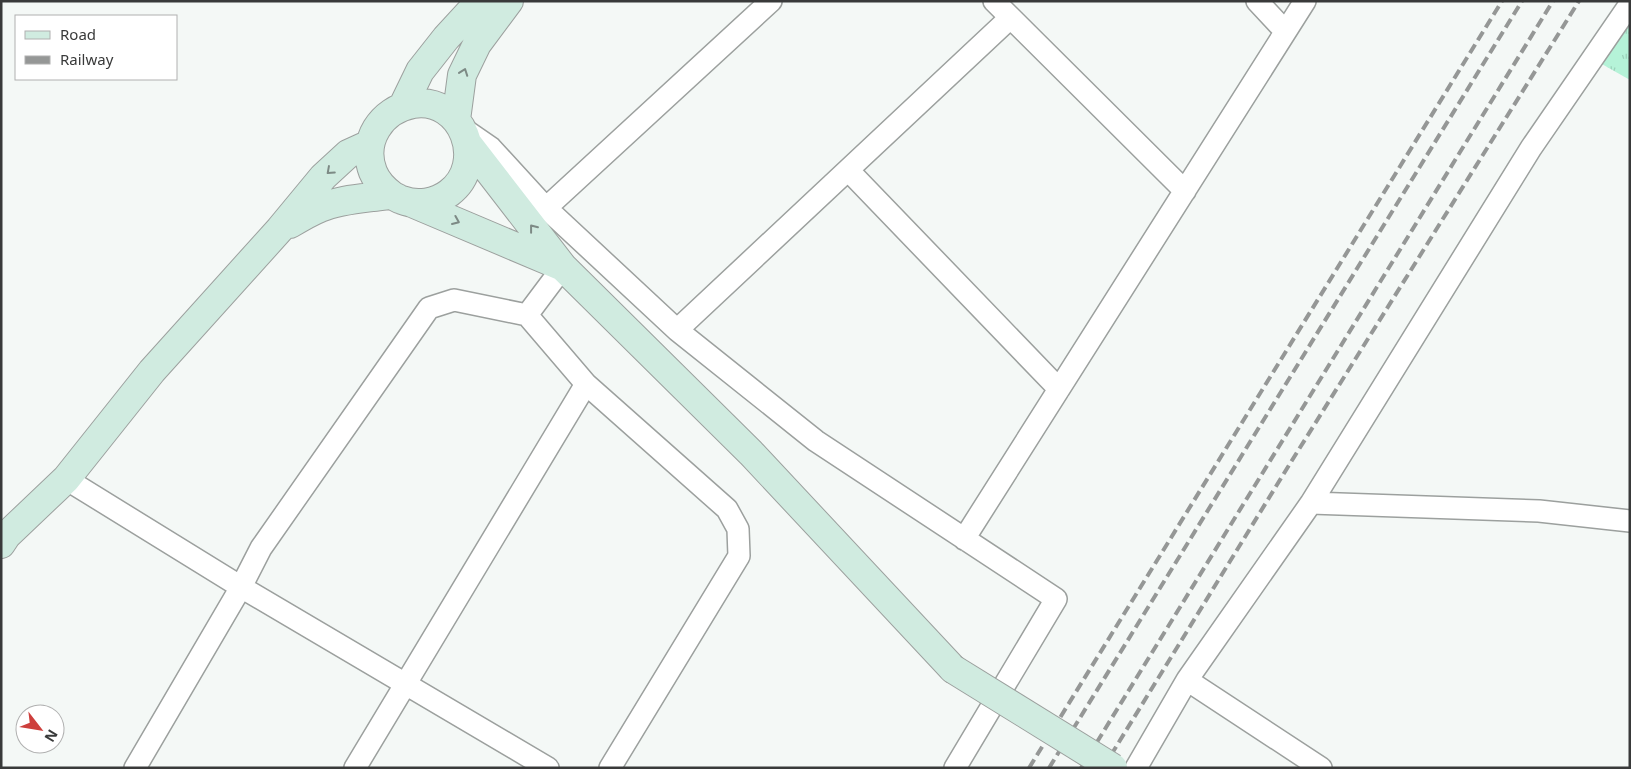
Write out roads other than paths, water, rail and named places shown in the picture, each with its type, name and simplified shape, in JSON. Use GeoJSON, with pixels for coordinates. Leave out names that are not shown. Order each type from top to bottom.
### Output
{"type":"FeatureCollection","features":[{"type":"Feature","properties":{"kind":"main road"},"geometry":{"type":"LineString","coordinates":[[403,106],[420,71],[446,38],[480,1]]}},
{"type":"Feature","properties":{"kind":"main road"},"geometry":{"type":"LineString","coordinates":[[280,229],[322,207],[356,198],[401,199],[424,203],[437,200],[449,193],[459,183],[465,171],[468,158],[462,131],[462,75],[477,44],[509,1]]}},
{"type":"Feature","properties":{"kind":"main road"},"geometry":{"type":"LineString","coordinates":[[563,266],[401,199],[381,186],[373,173],[369,159],[370,144],[381,120],[403,106],[432,105],[445,111],[563,266],[751,453],[953,670],[1113,768]]}},
{"type":"Feature","properties":{"kind":"main road"},"geometry":{"type":"LineString","coordinates":[[4,540],[66,479],[152,371],[280,229],[323,177],[348,154],[370,144]]}},
{"type":"Feature","properties":{"kind":"street"},"geometry":{"type":"LineString","coordinates":[[546,208],[771,1]]}},
{"type":"Feature","properties":{"kind":"street"},"geometry":{"type":"LineString","coordinates":[[994,1],[1184,191]]}},
{"type":"Feature","properties":{"kind":"street"},"geometry":{"type":"LineString","coordinates":[[1257,1],[1285,31]]}},
{"type":"Feature","properties":{"kind":"street"},"geometry":{"type":"LineString","coordinates":[[964,539],[1305,1]]}},
{"type":"Feature","properties":{"kind":"street"},"geometry":{"type":"LineString","coordinates":[[1136,768],[1187,680],[1311,503],[1531,148],[1630,4]]}},
{"type":"Feature","properties":{"kind":"street"},"geometry":{"type":"LineString","coordinates":[[677,330],[1010,18]]}},
{"type":"Feature","properties":{"kind":"street"},"geometry":{"type":"LineString","coordinates":[[462,131],[491,148],[546,208],[677,330],[816,442],[1056,599],[956,768]]}},
{"type":"Feature","properties":{"kind":"street"},"geometry":{"type":"LineString","coordinates":[[848,170],[1059,389]]}},
{"type":"Feature","properties":{"kind":"street"},"geometry":{"type":"LineString","coordinates":[[527,315],[563,266]]}},
{"type":"Feature","properties":{"kind":"street"},"geometry":{"type":"LineString","coordinates":[[135,768],[241,588],[261,548],[429,308],[454,300],[527,315],[586,384],[727,509],[738,529],[739,556],[610,768]]}},
{"type":"Feature","properties":{"kind":"street"},"geometry":{"type":"LineString","coordinates":[[355,768],[586,384]]}},
{"type":"Feature","properties":{"kind":"street"},"geometry":{"type":"LineString","coordinates":[[66,479],[241,588],[548,768]]}},
{"type":"Feature","properties":{"kind":"street"},"geometry":{"type":"LineString","coordinates":[[1311,503],[1539,511],[1630,521]]}},
{"type":"Feature","properties":{"kind":"street"},"geometry":{"type":"LineString","coordinates":[[1187,680],[1321,768]]}},
{"type":"Feature","properties":{"kind":"railway"},"geometry":{"type":"LineString","coordinates":[[1029,768],[1502,1]]}},
{"type":"Feature","properties":{"kind":"railway"},"geometry":{"type":"LineString","coordinates":[[1049,768],[1522,1]]}},
{"type":"Feature","properties":{"kind":"railway"},"geometry":{"type":"LineString","coordinates":[[1081,768],[1553,1]]}},
{"type":"Feature","properties":{"kind":"railway"},"geometry":{"type":"LineString","coordinates":[[1103,768],[1291,462],[1579,1]]}}]}
